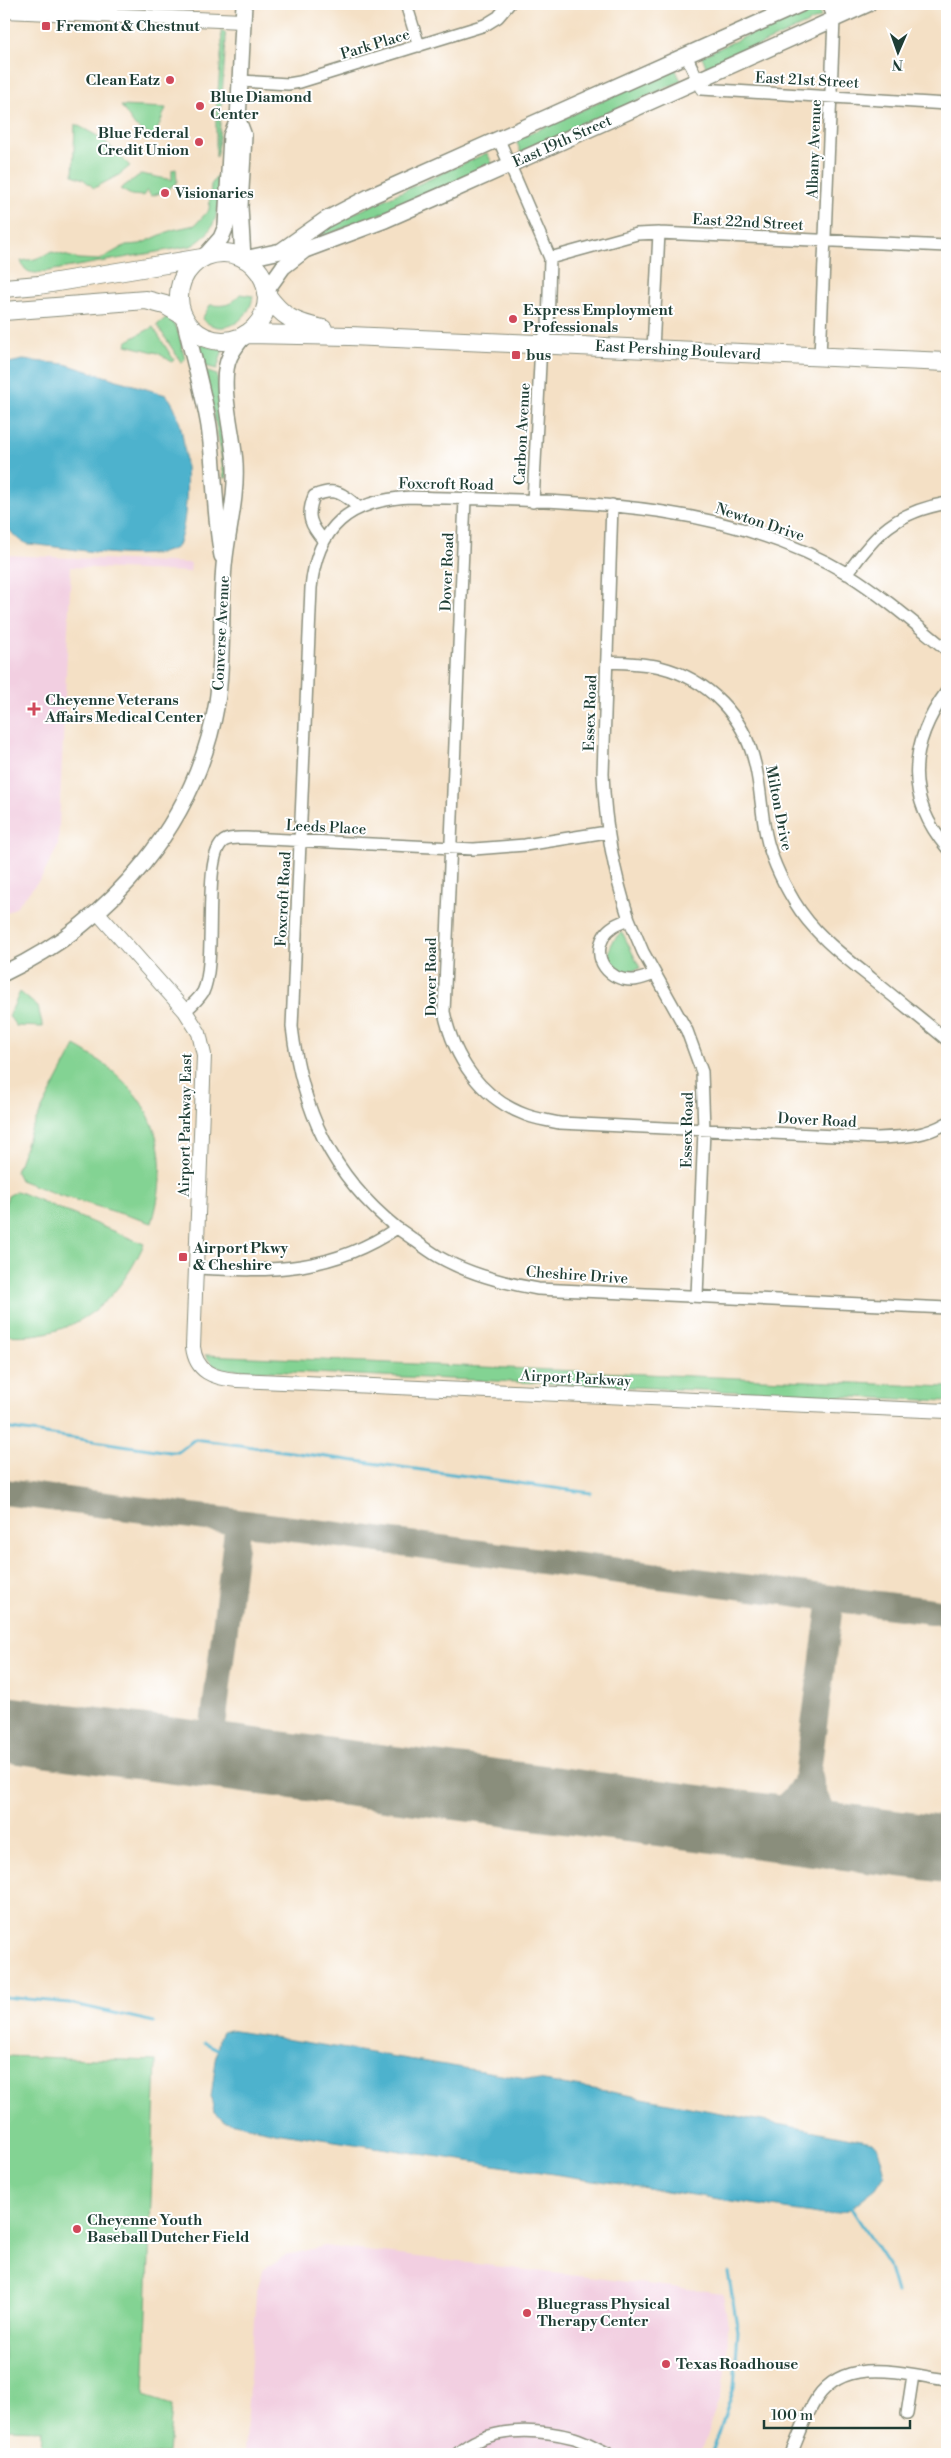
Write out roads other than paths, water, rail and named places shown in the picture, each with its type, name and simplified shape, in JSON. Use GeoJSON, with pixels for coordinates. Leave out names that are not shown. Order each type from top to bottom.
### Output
{"type":"FeatureCollection","features":[{"type":"Feature","properties":{"kind":"main road"},"geometry":{"type":"LineString","coordinates":[[183,316],[180,306],[180,287],[188,270],[204,257],[220,238],[226,226],[231,136],[238,120],[244,4]]}},
{"type":"Feature","properties":{"kind":"main road","name":"East 19th Street"},"geometry":{"type":"LineString","coordinates":[[244,258],[281,250],[325,220],[372,196],[801,4]]}},
{"type":"Feature","properties":{"kind":"main road","name":"East 19th Street"},"geometry":{"type":"LineString","coordinates":[[266,292],[283,267],[305,250],[385,220],[868,4]]}},
{"type":"Feature","properties":{"kind":"main road"},"geometry":{"type":"LineString","coordinates":[[4,288],[39,285],[224,253],[244,258],[240,207],[244,136],[238,120]]}},
{"type":"Feature","properties":{"kind":"main road","name":"East Pershing Boulevard"},"geometry":{"type":"LineString","coordinates":[[244,258],[259,272],[266,292],[278,310],[294,321],[350,336]]}},
{"type":"Feature","properties":{"kind":"main road"},"geometry":{"type":"LineString","coordinates":[[246,334],[262,316],[266,292]]}},
{"type":"Feature","properties":{"kind":"main road","name":"East Pershing Boulevard"},"geometry":{"type":"LineString","coordinates":[[4,311],[146,300],[165,304],[183,316],[195,331],[211,339],[229,340],[246,334],[350,336],[947,362]]}},
{"type":"Feature","properties":{"kind":"main road","name":"Converse Avenue"},"geometry":{"type":"LineString","coordinates":[[183,316],[209,424],[215,475],[218,531],[224,565]]}},
{"type":"Feature","properties":{"kind":"main road","name":"Converse Avenue"},"geometry":{"type":"LineString","coordinates":[[4,973],[44,953],[98,913],[148,859],[170,826],[194,779],[217,702],[222,642],[224,565],[234,499],[235,473],[226,373],[230,356],[246,334]]}},
{"type":"Feature","properties":{"kind":"street"},"geometry":{"type":"LineString","coordinates":[[406,4],[419,46]]}},
{"type":"Feature","properties":{"kind":"street","name":"Park Place"},"geometry":{"type":"LineString","coordinates":[[241,81],[288,84],[300,82],[484,25],[498,17],[509,4]]}},
{"type":"Feature","properties":{"kind":"street","name":"Albany Avenue"},"geometry":{"type":"LineString","coordinates":[[820,357],[834,19],[828,4]]}},
{"type":"Feature","properties":{"kind":"street"},"geometry":{"type":"LineString","coordinates":[[4,11],[106,10],[243,21]]}},
{"type":"Feature","properties":{"kind":"street"},"geometry":{"type":"LineString","coordinates":[[686,55],[697,80]]}},
{"type":"Feature","properties":{"kind":"street","name":"East 21st Street"},"geometry":{"type":"LineString","coordinates":[[697,80],[702,89],[947,104]]}},
{"type":"Feature","properties":{"kind":"street","name":"Carbon Avenue"},"geometry":{"type":"LineString","coordinates":[[499,140],[550,258],[548,329],[541,344],[534,502]]}},
{"type":"Feature","properties":{"kind":"street"},"geometry":{"type":"LineString","coordinates":[[653,349],[659,233]]}},
{"type":"Feature","properties":{"kind":"street","name":"East 22nd Street"},"geometry":{"type":"LineString","coordinates":[[550,258],[637,234],[659,233],[947,246]]}},
{"type":"Feature","properties":{"kind":"street"},"geometry":{"type":"LineString","coordinates":[[324,541],[314,530],[310,519],[309,508],[314,496],[326,491],[337,492],[348,498],[359,508]]}},
{"type":"Feature","properties":{"kind":"street","name":"Foxcroft Road"},"geometry":{"type":"LineString","coordinates":[[397,1228],[377,1211],[336,1163],[311,1113],[302,1085],[296,1055],[292,1000],[301,841],[312,571],[324,541],[333,528],[359,508],[371,502],[389,498],[534,502]]}},
{"type":"Feature","properties":{"kind":"street","name":"Dover Road"},"geometry":{"type":"LineString","coordinates":[[465,499],[444,1012],[449,1037],[460,1060],[475,1081],[496,1100],[526,1116],[560,1123],[878,1138],[910,1137],[933,1131],[947,1123]]}},
{"type":"Feature","properties":{"kind":"street","name":"Newton Drive"},"geometry":{"type":"LineString","coordinates":[[534,502],[612,506],[665,512],[721,523],[764,536],[807,553],[847,574],[878,594],[947,650]]}},
{"type":"Feature","properties":{"kind":"street"},"geometry":{"type":"LineString","coordinates":[[847,574],[879,532],[894,521],[928,507],[947,504]]}},
{"type":"Feature","properties":{"kind":"street","name":"Essex Road"},"geometry":{"type":"LineString","coordinates":[[612,506],[603,774],[607,832],[611,860],[629,919],[655,974],[687,1031],[697,1053],[702,1072],[704,1130],[696,1296]]}},
{"type":"Feature","properties":{"kind":"street","name":"Milton Drive"},"geometry":{"type":"LineString","coordinates":[[607,662],[658,666],[679,673],[701,685],[731,712],[750,746],[755,764],[766,837],[783,883],[795,903],[808,922],[828,943],[947,1040]]}},
{"type":"Feature","properties":{"kind":"street"},"geometry":{"type":"LineString","coordinates":[[947,691],[930,716],[921,737],[916,776],[926,814],[934,830],[947,848]]}},
{"type":"Feature","properties":{"kind":"street","name":"Leeds Place"},"geometry":{"type":"LineString","coordinates":[[184,1011],[194,1004],[207,981],[213,871],[217,849],[224,841],[234,838],[450,848],[525,845],[607,832]]}},
{"type":"Feature","properties":{"kind":"street","name":"Airport Parkway East"},"geometry":{"type":"LineString","coordinates":[[98,913],[184,1011],[199,1033],[204,1055],[193,1347],[196,1360],[204,1372]]}},
{"type":"Feature","properties":{"kind":"street"},"geometry":{"type":"LineString","coordinates":[[629,919],[613,926],[604,936],[600,949],[602,964],[608,974],[620,979],[634,980],[655,974]]}},
{"type":"Feature","properties":{"kind":"street"},"geometry":{"type":"LineString","coordinates":[[197,1268],[245,1271],[289,1269],[333,1260],[372,1245],[397,1228]]}},
{"type":"Feature","properties":{"kind":"street","name":"Cheshire Drive"},"geometry":{"type":"LineString","coordinates":[[397,1228],[438,1256],[470,1271],[504,1283],[569,1292],[947,1308]]}},
{"type":"Feature","properties":{"kind":"street","name":"Airport Parkway"},"geometry":{"type":"LineString","coordinates":[[204,1372],[212,1376],[229,1379],[947,1411]]}},
{"type":"Feature","properties":{"kind":"street"},"geometry":{"type":"LineString","coordinates":[[791,2454],[817,2398],[829,2384],[843,2375],[857,2371],[874,2370],[947,2380]]}},
{"type":"Feature","properties":{"kind":"street"},"geometry":{"type":"LineString","coordinates":[[908,2414],[914,2375]]}},
{"type":"Feature","properties":{"kind":"street"},"geometry":{"type":"LineString","coordinates":[[457,2454],[467,2445],[515,2430],[575,2438],[608,2454]]}},
{"type":"Feature","properties":{"kind":"water"},"geometry":{"type":"Polygon","coordinates":[[[23,360],[65,364],[166,395],[174,406],[180,424],[186,468],[185,514],[182,533],[177,547],[165,552],[148,554],[105,553],[27,544],[19,540],[11,532],[4,522],[4,364],[23,360]]]}},
{"type":"Feature","properties":{"kind":"water"},"geometry":{"type":"Polygon","coordinates":[[[229,2030],[606,2091],[872,2142],[878,2149],[885,2174],[876,2188],[848,2210],[825,2215],[275,2132],[225,2121],[214,2112],[211,2097],[219,2038],[222,2032],[229,2030]]]}},
{"type":"Feature","properties":{"kind":"waterway"},"geometry":{"type":"LineString","coordinates":[[4,1428],[170,1452],[178,1452],[195,1439],[591,1493]]}},
{"type":"Feature","properties":{"kind":"waterway"},"geometry":{"type":"LineString","coordinates":[[4,1997],[69,2003],[154,2022]]}},
{"type":"Feature","properties":{"kind":"waterway"},"geometry":{"type":"LineString","coordinates":[[205,2043],[217,2049]]}},
{"type":"Feature","properties":{"kind":"waterway"},"geometry":{"type":"LineString","coordinates":[[851,2208],[888,2265],[896,2293]]}},
{"type":"Feature","properties":{"kind":"waterway"},"geometry":{"type":"LineString","coordinates":[[712,2454],[734,2387],[738,2331],[728,2272]]}},
{"type":"Feature","properties":{"kind":"place","name":"Fremont & Chestnut"},"geometry":{"type":"Point","coordinates":[46,26]}},
{"type":"Feature","properties":{"kind":"place","name":"Clean Eatz"},"geometry":{"type":"Point","coordinates":[170,80]}},
{"type":"Feature","properties":{"kind":"place","name":"Blue Diamond Center"},"geometry":{"type":"Point","coordinates":[200,106]}},
{"type":"Feature","properties":{"kind":"place","name":"Blue Federal Credit Union"},"geometry":{"type":"Point","coordinates":[199,142]}},
{"type":"Feature","properties":{"kind":"place","name":"Visionaries"},"geometry":{"type":"Point","coordinates":[165,193]}},
{"type":"Feature","properties":{"kind":"place","name":"Express Employment Professionals"},"geometry":{"type":"Point","coordinates":[513,319]}},
{"type":"Feature","properties":{"kind":"place","name":"bus"},"geometry":{"type":"Point","coordinates":[516,355]}},
{"type":"Feature","properties":{"kind":"place","name":"Cheyenne Veterans Affairs Medical Center"},"geometry":{"type":"Point","coordinates":[34,709]}},
{"type":"Feature","properties":{"kind":"place","name":"Airport Pkwy & Cheshire"},"geometry":{"type":"Point","coordinates":[183,1257]}},
{"type":"Feature","properties":{"kind":"place","name":"Cheyenne Youth Baseball Dutcher Field"},"geometry":{"type":"Point","coordinates":[77,2229]}},
{"type":"Feature","properties":{"kind":"place","name":"Bluegrass Physical Therapy Center"},"geometry":{"type":"Point","coordinates":[527,2313]}},
{"type":"Feature","properties":{"kind":"place","name":"Texas Roadhouse"},"geometry":{"type":"Point","coordinates":[666,2364]}}]}
